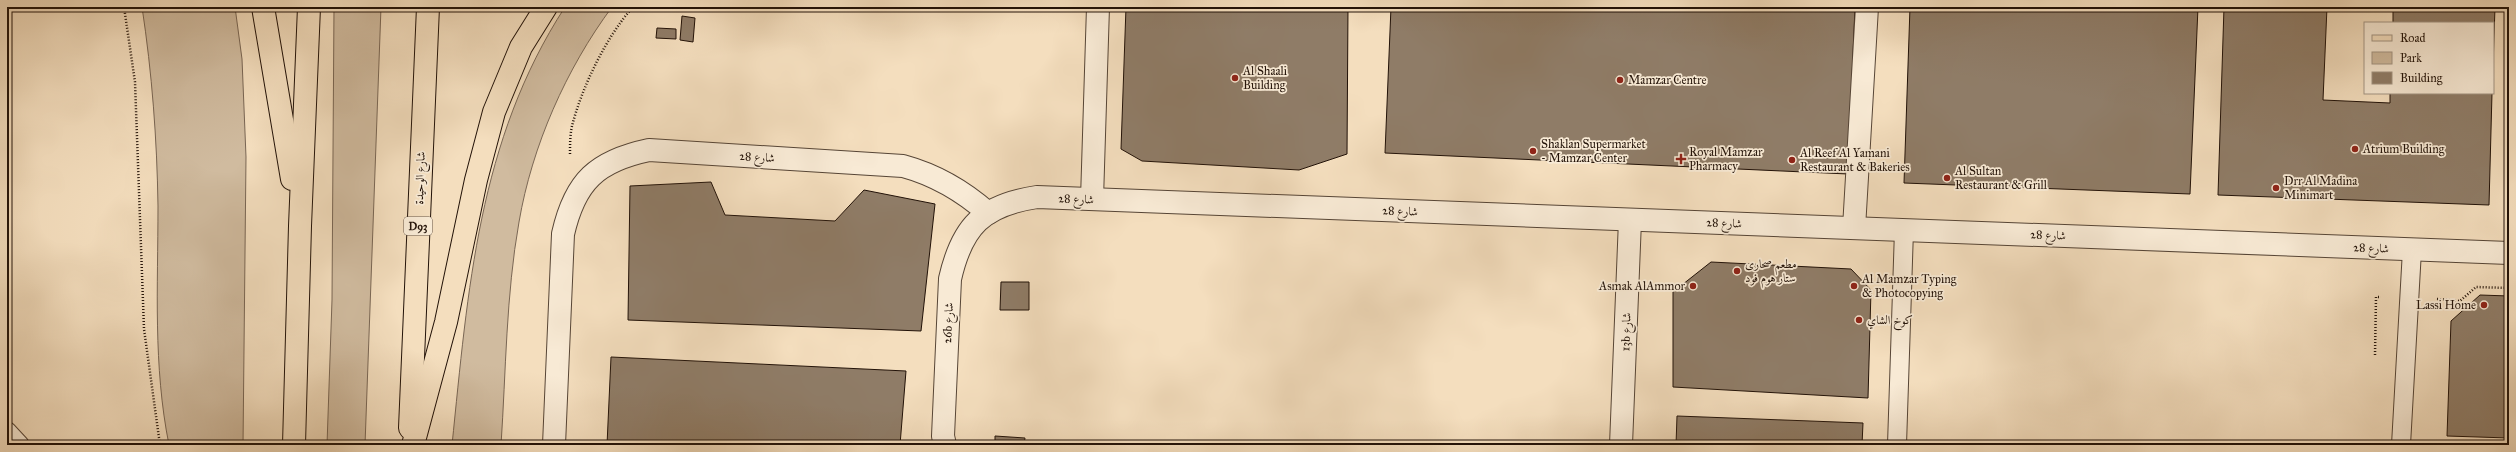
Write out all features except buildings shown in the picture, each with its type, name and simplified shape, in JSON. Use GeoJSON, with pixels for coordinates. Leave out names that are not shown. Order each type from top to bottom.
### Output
{"type":"FeatureCollection","features":[{"type":"Feature","properties":{"kind":"main road"},"geometry":{"type":"LineString","coordinates":[[263,7],[300,226]]}},
{"type":"Feature","properties":{"kind":"main road"},"geometry":{"type":"LineString","coordinates":[[294,445],[300,226],[309,7]]}},
{"type":"Feature","properties":{"kind":"main road","name":"شارع الوحيدة"},"geometry":{"type":"LineString","coordinates":[[409,445],[428,7]]}},
{"type":"Feature","properties":{"kind":"main road"},"geometry":{"type":"LineString","coordinates":[[414,445],[446,322],[476,180],[494,112],[521,47],[546,7]]}},
{"type":"Feature","properties":{"kind":"street"},"geometry":{"type":"LineString","coordinates":[[1092,199],[1098,7]]}},
{"type":"Feature","properties":{"kind":"street"},"geometry":{"type":"LineString","coordinates":[[1854,228],[1867,7]]}},
{"type":"Feature","properties":{"kind":"street","name":"شارع 28"},"geometry":{"type":"LineString","coordinates":[[554,445],[563,234],[569,208],[582,185],[601,168],[624,156],[650,150],[903,166],[922,171],[957,188],[988,213],[1011,201],[1037,197],[2509,253]]}},
{"type":"Feature","properties":{"kind":"street","name":"26b شارع"},"geometry":{"type":"LineString","coordinates":[[945,445],[943,436],[950,279],[956,253],[965,236],[988,213]]}},
{"type":"Feature","properties":{"kind":"street","name":"13b شارع"},"geometry":{"type":"LineString","coordinates":[[1621,445],[1630,220]]}},
{"type":"Feature","properties":{"kind":"lane"},"geometry":{"type":"LineString","coordinates":[[1897,445],[1904,230]]}},
{"type":"Feature","properties":{"kind":"lane"},"geometry":{"type":"LineString","coordinates":[[2402,445],[2412,250]]}},
{"type":"Feature","properties":{"kind":"lane"},"geometry":{"type":"LineString","coordinates":[[7,431],[20,445]]}},
{"type":"Feature","properties":{"kind":"path"},"geometry":{"type":"LineString","coordinates":[[124,7],[135,82],[144,329],[160,445]]}},
{"type":"Feature","properties":{"kind":"path"},"geometry":{"type":"LineString","coordinates":[[582,185],[569,160],[572,127],[592,72],[625,16],[633,7]]}},
{"type":"Feature","properties":{"kind":"path"},"geometry":{"type":"LineString","coordinates":[[2430,298],[2460,301],[2476,288],[2509,288]]}},
{"type":"Feature","properties":{"kind":"green space"},"geometry":{"type":"Polygon","coordinates":[[[142,7],[235,7],[242,59],[246,157],[243,445],[169,445],[164,415],[158,356],[158,206],[155,131],[149,57],[142,7]]]}},
{"type":"Feature","properties":{"kind":"green space"},"geometry":{"type":"Polygon","coordinates":[[[334,7],[381,7],[365,445],[327,445],[332,300],[334,7]]]}},
{"type":"Feature","properties":{"kind":"green space"},"geometry":{"type":"Polygon","coordinates":[[[565,7],[612,7],[580,56],[553,109],[542,137],[525,193],[511,277],[501,445],[452,445],[464,330],[472,274],[482,218],[495,164],[513,110],[536,58],[565,7]]]}},
{"type":"Feature","properties":{"kind":"place","name":"Al Shaali Building"},"geometry":{"type":"Point","coordinates":[1235,78]}},
{"type":"Feature","properties":{"kind":"place","name":"Mamzar Centre"},"geometry":{"type":"Point","coordinates":[1620,80]}},
{"type":"Feature","properties":{"kind":"place","name":"Atrium Building"},"geometry":{"type":"Point","coordinates":[2355,149]}},
{"type":"Feature","properties":{"kind":"place","name":"Shaklan Supermarket - Mamzar Center"},"geometry":{"type":"Point","coordinates":[1533,151]}},
{"type":"Feature","properties":{"kind":"place","name":"Royal Mamzar Pharmacy"},"geometry":{"type":"Point","coordinates":[1681,159]}},
{"type":"Feature","properties":{"kind":"place","name":"Al Reef Al Yamani Restaurant & Bakeries"},"geometry":{"type":"Point","coordinates":[1792,160]}},
{"type":"Feature","properties":{"kind":"place","name":"Al Sultan Restaurant & Grill"},"geometry":{"type":"Point","coordinates":[1947,178]}},
{"type":"Feature","properties":{"kind":"place","name":"Drr Al Madina Minimart"},"geometry":{"type":"Point","coordinates":[2276,188]}},
{"type":"Feature","properties":{"kind":"place","name":"مطعم صحارى ستار هوم فود"},"geometry":{"type":"Point","coordinates":[1737,271]}},
{"type":"Feature","properties":{"kind":"place","name":"Asmak AlAmmor"},"geometry":{"type":"Point","coordinates":[1693,286]}},
{"type":"Feature","properties":{"kind":"place","name":"Al Mamzar Typing & Photocopying"},"geometry":{"type":"Point","coordinates":[1854,286]}},
{"type":"Feature","properties":{"kind":"place","name":"Lassi Home"},"geometry":{"type":"Point","coordinates":[2484,305]}},
{"type":"Feature","properties":{"kind":"place","name":"كوخ الشاي"},"geometry":{"type":"Point","coordinates":[1859,320]}}]}
